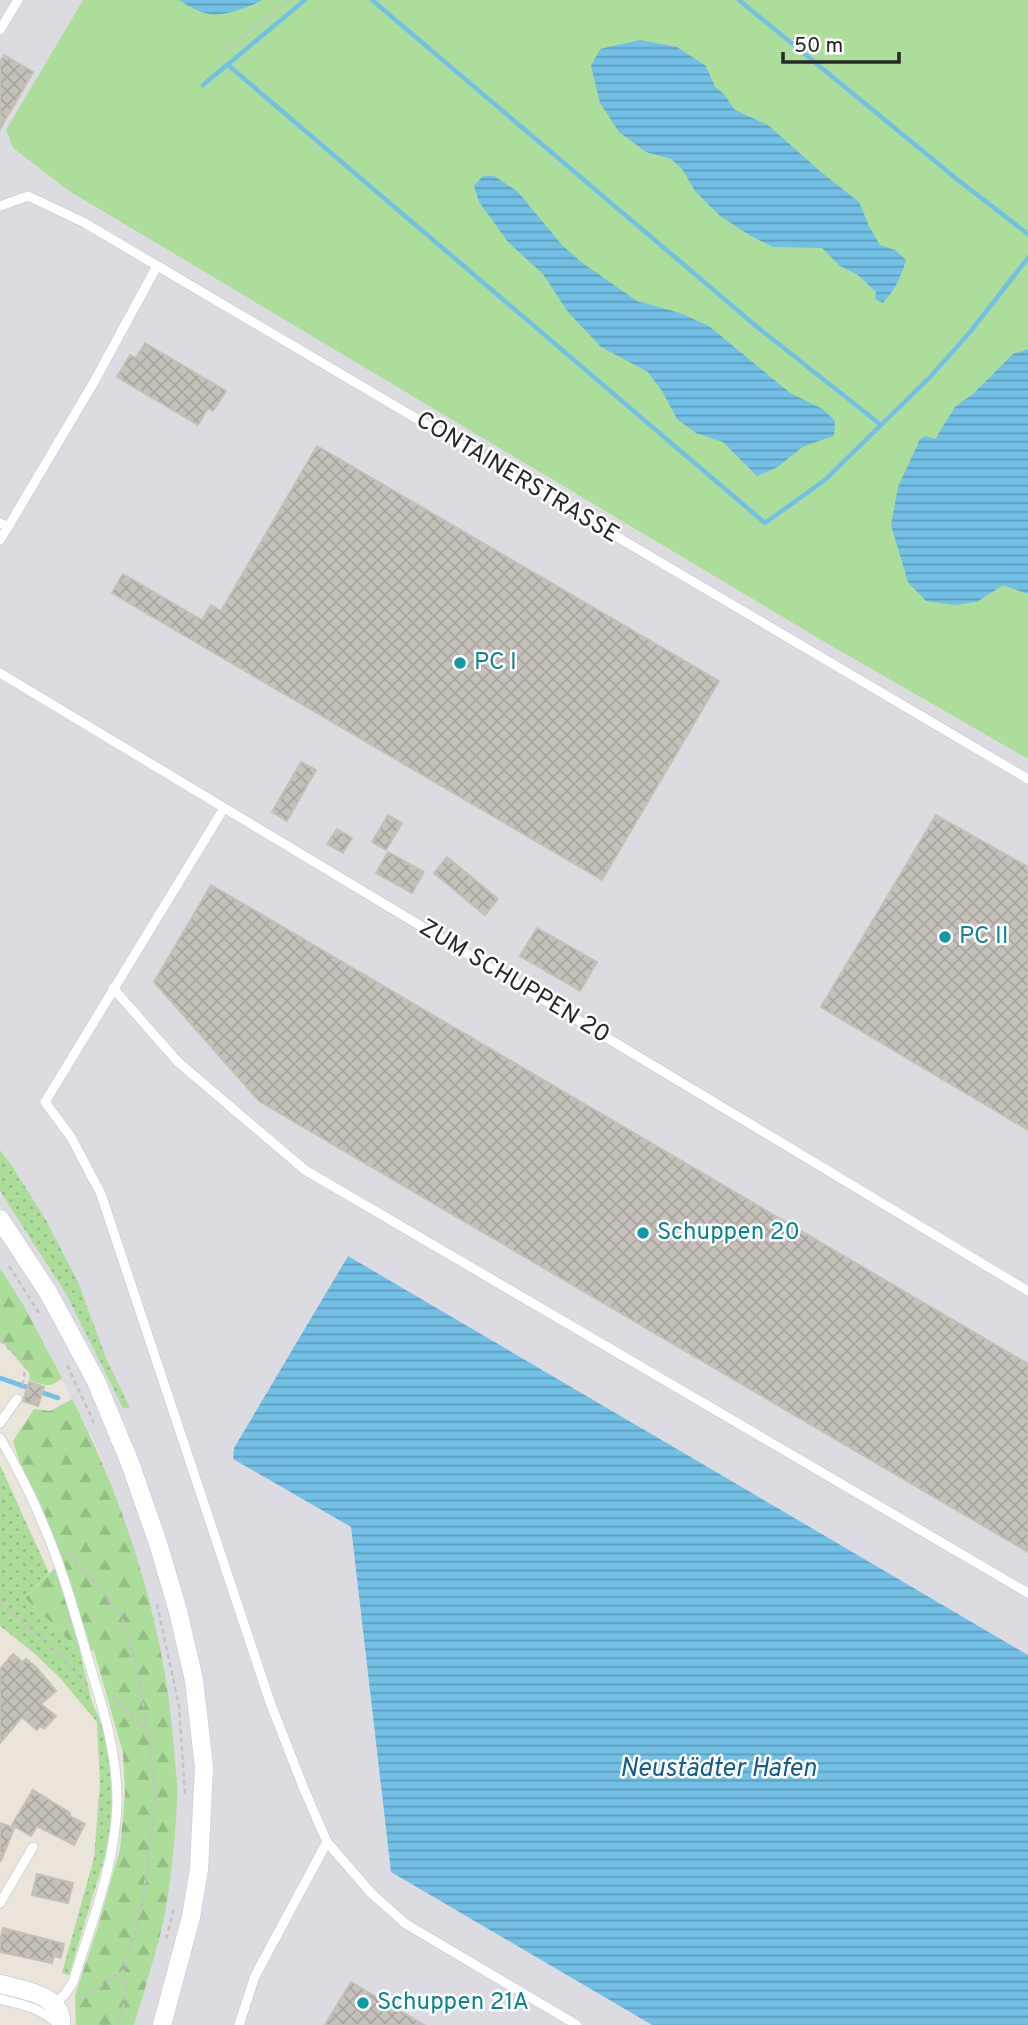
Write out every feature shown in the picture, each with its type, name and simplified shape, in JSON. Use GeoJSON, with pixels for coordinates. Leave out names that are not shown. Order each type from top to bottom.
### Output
{"type":"FeatureCollection","features":[{"type":"Feature","properties":{"kind":"street"},"geometry":{"type":"LineString","coordinates":[[0,1219],[48,1292],[96,1381],[111,1416],[158,1543],[194,1680],[204,1768],[199,1869],[191,1917],[162,2025]]}},
{"type":"Feature","properties":{"kind":"street"},"geometry":{"type":"LineString","coordinates":[[0,1984],[45,1997],[62,2018],[60,2025]]}},
{"type":"Feature","properties":{"kind":"lane"},"geometry":{"type":"LineString","coordinates":[[0,30],[18,0]]}},
{"type":"Feature","properties":{"kind":"lane","name":"CONTAINERSTRASSE"},"geometry":{"type":"LineString","coordinates":[[0,206],[28,196],[83,222],[1028,779]]}},
{"type":"Feature","properties":{"kind":"lane"},"geometry":{"type":"LineString","coordinates":[[0,540],[4,525],[93,382],[157,266]]}},
{"type":"Feature","properties":{"kind":"lane","name":"ZUM SCHUPPEN 20"},"geometry":{"type":"LineString","coordinates":[[0,673],[1028,1291]]}},
{"type":"Feature","properties":{"kind":"lane"},"geometry":{"type":"LineString","coordinates":[[224,808],[45,1102],[71,1137],[101,1194],[270,1702],[327,1842],[371,1893],[406,1924],[577,2025]]}},
{"type":"Feature","properties":{"kind":"lane"},"geometry":{"type":"LineString","coordinates":[[113,988],[178,1062],[305,1170],[1028,1593]]}},
{"type":"Feature","properties":{"kind":"lane"},"geometry":{"type":"LineString","coordinates":[[0,1423],[18,1399]]}},
{"type":"Feature","properties":{"kind":"lane"},"geometry":{"type":"LineString","coordinates":[[0,1438],[45,1527],[76,1616],[106,1717],[115,1759],[117,1802],[114,1840],[105,1878],[73,1982],[54,2005]]}},
{"type":"Feature","properties":{"kind":"lane"},"geometry":{"type":"LineString","coordinates":[[239,2025],[255,1976],[327,1842]]}},
{"type":"Feature","properties":{"kind":"lane"},"geometry":{"type":"LineString","coordinates":[[0,1903],[33,1847]]}},
{"type":"Feature","properties":{"kind":"lane"},"geometry":{"type":"LineString","coordinates":[[0,1999],[31,2006],[60,2025]]}},
{"type":"Feature","properties":{"kind":"path"},"geometry":{"type":"LineString","coordinates":[[219,55],[289,0]]}},
{"type":"Feature","properties":{"kind":"path"},"geometry":{"type":"LineString","coordinates":[[7,1262],[41,1317]]}},
{"type":"Feature","properties":{"kind":"path"},"geometry":{"type":"LineString","coordinates":[[0,1340],[24,1364],[24,1378]]}},
{"type":"Feature","properties":{"kind":"path"},"geometry":{"type":"LineString","coordinates":[[66,1363],[96,1426]]}},
{"type":"Feature","properties":{"kind":"path"},"geometry":{"type":"LineString","coordinates":[[45,1527],[121,1614],[136,1666],[148,1731],[153,1782],[150,1855],[137,1926],[122,1970],[127,1991],[118,2025]]}},
{"type":"Feature","properties":{"kind":"path"},"geometry":{"type":"LineString","coordinates":[[157,1601],[179,1706],[185,1803]]}},
{"type":"Feature","properties":{"kind":"path"},"geometry":{"type":"LineString","coordinates":[[0,1604],[30,1626],[70,1665],[86,1689]]}},
{"type":"Feature","properties":{"kind":"path"},"geometry":{"type":"LineString","coordinates":[[110,1692],[148,1731]]}},
{"type":"Feature","properties":{"kind":"path"},"geometry":{"type":"LineString","coordinates":[[164,1950],[176,1901]]}},
{"type":"Feature","properties":{"kind":"path"},"geometry":{"type":"LineString","coordinates":[[72,2004],[122,1970]]}},
{"type":"Feature","properties":{"kind":"shaded area"},"geometry":{"type":"Polygon","coordinates":[[[0,0],[83,0],[6,130],[13,148],[69,191],[823,641],[1028,759],[1028,1655],[348,1256],[234,1448],[233,1459],[351,1527],[391,1872],[652,2025],[134,2025],[162,1923],[169,1882],[171,1713],[142,1574],[119,1504],[96,1445],[24,1306],[0,1268],[0,0]]]}},
{"type":"Feature","properties":{"kind":"green space"},"geometry":{"type":"Polygon","coordinates":[[[83,0],[1028,0],[1028,759],[823,641],[69,191],[13,148],[6,130],[83,0]]]}},
{"type":"Feature","properties":{"kind":"green space"},"geometry":{"type":"Polygon","coordinates":[[[0,1150],[46,1220],[78,1282],[106,1358],[130,1408],[123,1408],[66,1294],[0,1191],[0,1150]]]}},
{"type":"Feature","properties":{"kind":"green space"},"geometry":{"type":"Polygon","coordinates":[[[0,1268],[24,1306],[62,1378],[53,1384],[29,1380],[30,1374],[0,1339],[0,1268]]]}},
{"type":"Feature","properties":{"kind":"green space"},"geometry":{"type":"Polygon","coordinates":[[[72,1399],[110,1482],[140,1569],[162,1658],[174,1748],[177,1801],[168,1893],[160,1936],[134,2025],[76,2025],[75,1995],[120,1849],[125,1793],[123,1753],[94,1651],[80,1653],[25,1598],[63,1560],[13,1441],[34,1409],[50,1411],[72,1399]]]}},
{"type":"Feature","properties":{"kind":"green space"},"geometry":{"type":"Polygon","coordinates":[[[0,1465],[49,1573],[25,1598],[80,1653],[92,1702],[111,1759],[112,1807],[109,1843],[69,1975],[62,1973],[94,1858],[100,1783],[97,1722],[60,1678],[0,1626],[0,1465]]]}},
{"type":"Feature","properties":{"kind":"water"},"geometry":{"type":"Polygon","coordinates":[[[179,0],[262,0],[236,11],[215,15],[197,10],[179,0]]]}},
{"type":"Feature","properties":{"kind":"water"},"geometry":{"type":"Polygon","coordinates":[[[640,40],[677,47],[706,66],[715,87],[724,94],[735,110],[768,125],[859,202],[880,245],[895,250],[906,260],[897,283],[883,303],[875,299],[876,292],[858,275],[840,266],[822,248],[773,247],[720,216],[695,191],[682,169],[671,159],[646,152],[619,132],[600,103],[591,66],[600,49],[640,40]]]}},
{"type":"Feature","properties":{"kind":"water"},"geometry":{"type":"Polygon","coordinates":[[[483,176],[494,176],[517,191],[563,246],[581,262],[637,301],[680,313],[709,326],[790,393],[823,409],[835,421],[834,436],[804,446],[776,468],[757,476],[723,442],[696,433],[677,419],[648,372],[601,347],[568,312],[543,274],[508,242],[479,202],[474,186],[483,176]]]}},
{"type":"Feature","properties":{"kind":"water"},"geometry":{"type":"Polygon","coordinates":[[[1028,349],[1028,594],[1003,585],[977,602],[954,605],[926,601],[908,582],[891,525],[898,487],[920,439],[925,436],[935,439],[955,407],[974,393],[1013,354],[1028,349]]]}},
{"type":"Feature","properties":{"kind":"water","name":"Neustädter Hafen"},"geometry":{"type":"Polygon","coordinates":[[[348,1256],[1028,1655],[1028,2025],[652,2025],[391,1872],[351,1527],[233,1459],[234,1448],[348,1256]]]}},
{"type":"Feature","properties":{"kind":"building"},"geometry":{"type":"Polygon","coordinates":[[[4,55],[33,72],[0,129],[0,62],[4,55]]]}},
{"type":"Feature","properties":{"kind":"building"},"geometry":{"type":"Polygon","coordinates":[[[145,343],[226,391],[213,411],[208,408],[198,425],[117,377],[130,355],[136,358],[145,343]]]}},
{"type":"Feature","properties":{"kind":"building","name":"PC I"},"geometry":{"type":"Polygon","coordinates":[[[317,446],[719,681],[602,880],[112,593],[123,574],[202,620],[211,605],[221,611],[317,446]]]}},
{"type":"Feature","properties":{"kind":"building"},"geometry":{"type":"Polygon","coordinates":[[[301,762],[316,770],[287,821],[272,812],[301,762]]]}},
{"type":"Feature","properties":{"kind":"building"},"geometry":{"type":"Polygon","coordinates":[[[388,815],[402,823],[386,850],[372,842],[388,815]]]}},
{"type":"Feature","properties":{"kind":"building","name":"PC II"},"geometry":{"type":"Polygon","coordinates":[[[936,815],[1028,867],[1028,1130],[821,1007],[936,815]]]}},
{"type":"Feature","properties":{"kind":"building"},"geometry":{"type":"Polygon","coordinates":[[[337,829],[352,838],[343,853],[327,844],[337,829]]]}},
{"type":"Feature","properties":{"kind":"building"},"geometry":{"type":"Polygon","coordinates":[[[388,852],[424,872],[412,893],[376,873],[388,852]]]}},
{"type":"Feature","properties":{"kind":"building"},"geometry":{"type":"Polygon","coordinates":[[[447,857],[498,899],[485,915],[434,873],[447,857]]]}},
{"type":"Feature","properties":{"kind":"building","name":"Schuppen 20"},"geometry":{"type":"Polygon","coordinates":[[[211,885],[1028,1364],[1028,1552],[259,1101],[154,982],[211,885]]]}},
{"type":"Feature","properties":{"kind":"building"},"geometry":{"type":"Polygon","coordinates":[[[537,928],[597,962],[580,991],[520,956],[537,928]]]}},
{"type":"Feature","properties":{"kind":"building"},"geometry":{"type":"Polygon","coordinates":[[[29,1382],[44,1387],[38,1406],[23,1401],[29,1382]]]}},
{"type":"Feature","properties":{"kind":"building"},"geometry":{"type":"Polygon","coordinates":[[[13,1654],[36,1667],[56,1691],[41,1704],[56,1716],[44,1729],[40,1726],[37,1730],[22,1717],[0,1743],[0,1669],[13,1654]]]}},
{"type":"Feature","properties":{"kind":"building"},"geometry":{"type":"Polygon","coordinates":[[[33,1790],[85,1824],[74,1845],[37,1826],[31,1836],[12,1825],[33,1790]]]}},
{"type":"Feature","properties":{"kind":"building"},"geometry":{"type":"Polygon","coordinates":[[[0,1823],[14,1828],[1,1861],[0,1860],[0,1823]]]}},
{"type":"Feature","properties":{"kind":"building"},"geometry":{"type":"Polygon","coordinates":[[[37,1874],[73,1883],[68,1903],[32,1895],[37,1874]]]}},
{"type":"Feature","properties":{"kind":"building"},"geometry":{"type":"Polygon","coordinates":[[[3,1928],[64,1944],[61,1958],[54,1956],[52,1963],[0,1952],[3,1928]]]}},
{"type":"Feature","properties":{"kind":"building","name":"Schuppen 21A"},"geometry":{"type":"Polygon","coordinates":[[[351,1982],[424,2025],[325,2025],[351,1982]]]}},
{"type":"Feature","properties":{"kind":"waterway"},"geometry":{"type":"LineString","coordinates":[[203,85],[305,0]]}},
{"type":"Feature","properties":{"kind":"waterway"},"geometry":{"type":"LineString","coordinates":[[372,0],[756,326],[881,425]]}},
{"type":"Feature","properties":{"kind":"waterway"},"geometry":{"type":"LineString","coordinates":[[739,0],[1028,234]]}},
{"type":"Feature","properties":{"kind":"waterway"},"geometry":{"type":"LineString","coordinates":[[228,65],[765,523],[825,480],[931,376],[970,332],[1028,258]]}},
{"type":"Feature","properties":{"kind":"waterway"},"geometry":{"type":"LineString","coordinates":[[0,1378],[58,1398]]}},
{"type":"Feature","properties":{"kind":"place","name":"PC I"},"geometry":{"type":"Point","coordinates":[460,663]}},
{"type":"Feature","properties":{"kind":"place","name":"PC II"},"geometry":{"type":"Point","coordinates":[945,937]}},
{"type":"Feature","properties":{"kind":"place","name":"Schuppen 20"},"geometry":{"type":"Point","coordinates":[643,1233]}},
{"type":"Feature","properties":{"kind":"place","name":"Schuppen 21A"},"geometry":{"type":"Point","coordinates":[363,2003]}}]}
